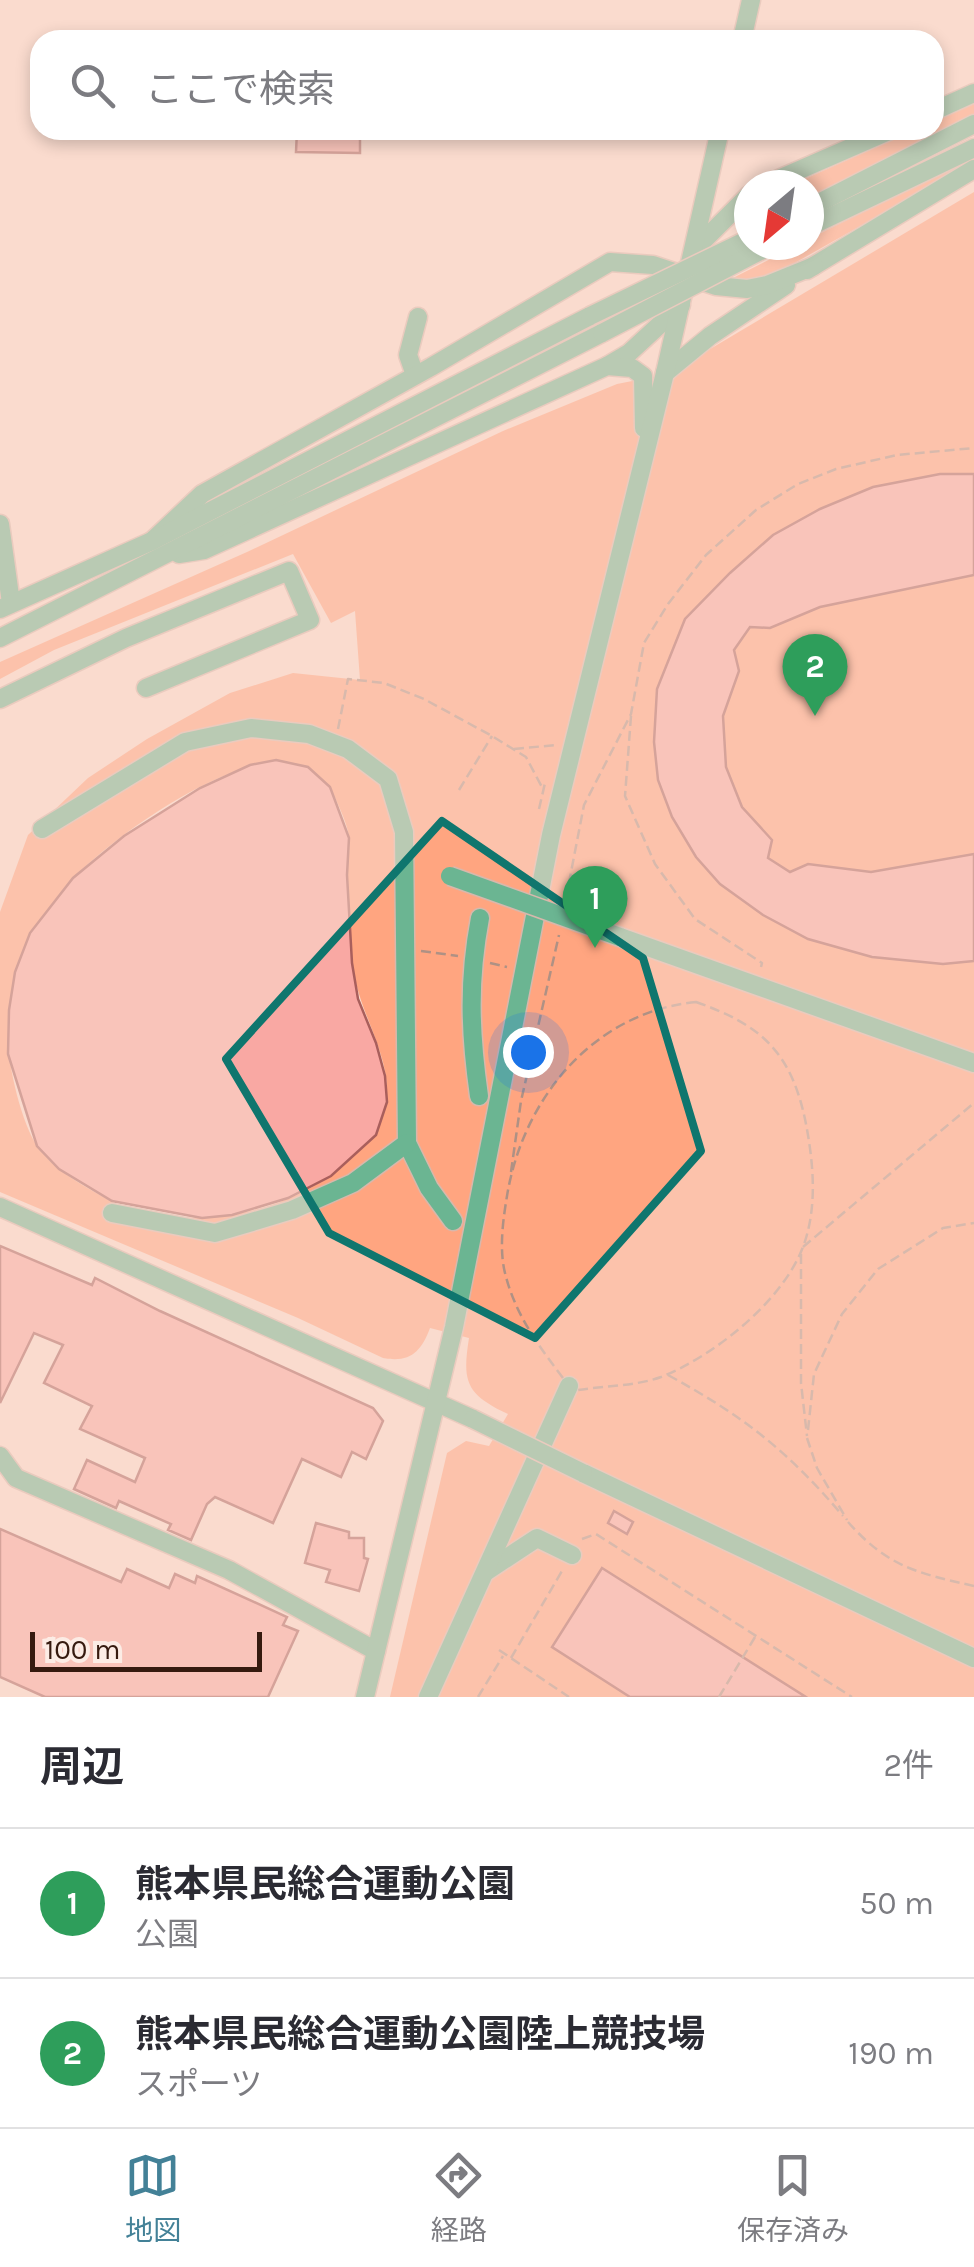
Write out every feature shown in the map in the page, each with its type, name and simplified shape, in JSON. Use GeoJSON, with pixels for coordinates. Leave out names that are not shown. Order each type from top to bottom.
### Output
{"type":"FeatureCollection","features":[{"type":"Feature","properties":{"kind":"street"},"geometry":{"type":"LineString","coordinates":[[744,30],[751,0]]}},
{"type":"Feature","properties":{"kind":"street"},"geometry":{"type":"LineString","coordinates":[[944,106],[974,93]]}},
{"type":"Feature","properties":{"kind":"street"},"geometry":{"type":"LineString","coordinates":[[944,139],[974,124]]}},
{"type":"Feature","properties":{"kind":"street"},"geometry":{"type":"LineString","coordinates":[[365,1697],[454,1327],[551,835],[665,373],[718,140]]}},
{"type":"Feature","properties":{"kind":"street"},"geometry":{"type":"LineString","coordinates":[[799,170],[868,140]]}},
{"type":"Feature","properties":{"kind":"street"},"geometry":{"type":"LineString","coordinates":[[824,200],[943,140]]}},
{"type":"Feature","properties":{"kind":"street"},"geometry":{"type":"LineString","coordinates":[[824,220],[974,148]]}},
{"type":"Feature","properties":{"kind":"street"},"geometry":{"type":"LineString","coordinates":[[665,373],[710,336],[814,266],[974,169]]}},
{"type":"Feature","properties":{"kind":"street"},"geometry":{"type":"LineString","coordinates":[[691,254],[734,211]]}},
{"type":"Feature","properties":{"kind":"street"},"geometry":{"type":"LineString","coordinates":[[0,638],[590,316],[734,255]]}},
{"type":"Feature","properties":{"kind":"street"},"geometry":{"type":"LineString","coordinates":[[0,524],[6,606],[157,549],[602,333],[734,259]]}},
{"type":"Feature","properties":{"kind":"street"},"geometry":{"type":"LineString","coordinates":[[157,549],[202,494],[610,262],[653,264],[716,286],[747,289],[814,266]]}},
{"type":"Feature","properties":{"kind":"street"},"geometry":{"type":"LineString","coordinates":[[157,549],[204,550],[607,366],[629,352],[681,304]]}},
{"type":"Feature","properties":{"kind":"street"},"geometry":{"type":"LineString","coordinates":[[415,375],[408,355],[418,317]]}},
{"type":"Feature","properties":{"kind":"street"},"geometry":{"type":"LineString","coordinates":[[607,366],[632,368],[643,376],[644,454]]}},
{"type":"Feature","properties":{"kind":"street"},"geometry":{"type":"LineString","coordinates":[[0,699],[126,638],[289,571],[310,620],[146,688]]}},
{"type":"Feature","properties":{"kind":"street"},"geometry":{"type":"LineString","coordinates":[[42,829],[185,742],[251,728],[310,734],[348,748],[388,779],[404,832],[408,1143],[429,1188],[453,1222]]}},
{"type":"Feature","properties":{"kind":"street"},"geometry":{"type":"LineString","coordinates":[[450,876],[974,1064]]}},
{"type":"Feature","properties":{"kind":"street"},"geometry":{"type":"LineString","coordinates":[[480,918],[472,958],[471,1038],[480,1096]]}},
{"type":"Feature","properties":{"kind":"street"},"geometry":{"type":"LineString","coordinates":[[112,1213],[215,1233],[292,1210],[354,1183],[408,1143]]}},
{"type":"Feature","properties":{"kind":"street"},"geometry":{"type":"LineString","coordinates":[[0,1207],[436,1402],[974,1658]]}},
{"type":"Feature","properties":{"kind":"street"},"geometry":{"type":"LineString","coordinates":[[428,1697],[569,1386]]}},
{"type":"Feature","properties":{"kind":"street"},"geometry":{"type":"LineString","coordinates":[[0,1456],[16,1478],[229,1570],[376,1651]]}},
{"type":"Feature","properties":{"kind":"street"},"geometry":{"type":"LineString","coordinates":[[487,1571],[537,1538],[572,1555]]}},
{"type":"Feature","properties":{"kind":"path"},"geometry":{"type":"LineString","coordinates":[[756,986],[762,964],[694,919],[655,864],[625,796],[631,714],[644,643],[706,555],[756,510],[798,484],[836,469],[897,455],[974,448]]}},
{"type":"Feature","properties":{"kind":"path"},"geometry":{"type":"LineString","coordinates":[[338,730],[348,679],[384,682],[424,699],[526,757],[543,789]]}},
{"type":"Feature","properties":{"kind":"path"},"geometry":{"type":"LineString","coordinates":[[563,913],[584,804],[631,714]]}},
{"type":"Feature","properties":{"kind":"path"},"geometry":{"type":"LineString","coordinates":[[459,790],[492,736]]}},
{"type":"Feature","properties":{"kind":"path"},"geometry":{"type":"LineString","coordinates":[[512,749],[559,745]]}},
{"type":"Feature","properties":{"kind":"path"},"geometry":{"type":"LineString","coordinates":[[560,931],[521,1102],[503,1219],[504,1269],[518,1315],[569,1386],[578,1390],[666,1374],[705,1354],[748,1321],[785,1279],[801,1249],[974,1102]]}},
{"type":"Feature","properties":{"kind":"path"},"geometry":{"type":"LineString","coordinates":[[405,949],[472,958]]}},
{"type":"Feature","properties":{"kind":"path"},"geometry":{"type":"LineString","coordinates":[[510,1179],[541,1100],[574,1060],[604,1033],[668,1004],[696,1002],[726,1012],[760,1032],[777,1050],[790,1076],[805,1117],[812,1152],[812,1203],[801,1249],[801,1383],[807,1436],[817,1468],[847,1520]]}},
{"type":"Feature","properties":{"kind":"path"},"geometry":{"type":"LineString","coordinates":[[807,1436],[814,1374],[842,1314],[878,1268],[943,1228],[974,1223]]}},
{"type":"Feature","properties":{"kind":"path"},"geometry":{"type":"LineString","coordinates":[[666,1374],[778,1445],[881,1555],[901,1566],[974,1586]]}},
{"type":"Feature","properties":{"kind":"path"},"geometry":{"type":"LineString","coordinates":[[511,1658],[582,1539],[596,1534],[852,1697]]}},
{"type":"Feature","properties":{"kind":"path"},"geometry":{"type":"LineString","coordinates":[[719,1697],[756,1636]]}},
{"type":"Feature","properties":{"kind":"path"},"geometry":{"type":"LineString","coordinates":[[478,1697],[502,1652],[569,1697]]}},
{"type":"Feature","properties":{"kind":"highlighted area"},"geometry":{"type":"Polygon","coordinates":[[[442,821],[643,958],[701,1151],[535,1338],[329,1233],[226,1059],[442,821]]]}},
{"type":"Feature","properties":{"kind":"shaded area"},"geometry":{"type":"Polygon","coordinates":[[[974,104],[974,114],[944,129],[944,117],[974,104]]]}},
{"type":"Feature","properties":{"kind":"shaded area"},"geometry":{"type":"Polygon","coordinates":[[[892,140],[922,140],[824,189],[824,170],[892,140]]]}},
{"type":"Feature","properties":{"kind":"shaded area"},"geometry":{"type":"Polygon","coordinates":[[[974,156],[974,162],[824,246],[824,231],[974,156]]]}},
{"type":"Feature","properties":{"kind":"shaded area"},"geometry":{"type":"Polygon","coordinates":[[[974,192],[974,1697],[390,1697],[447,1453],[466,1441],[489,1446],[508,1414],[483,1400],[470,1385],[466,1366],[469,1338],[430,1328],[413,1354],[400,1359],[383,1358],[0,1192],[0,912],[28,835],[88,778],[147,739],[230,693],[293,673],[360,680],[355,611],[331,623],[293,554],[54,650],[0,679],[0,662],[247,552],[503,431],[617,384],[668,374],[974,192]],[[276,760],[250,766],[196,789],[143,821],[95,858],[66,886],[33,931],[12,991],[10,1064],[32,1137],[62,1172],[139,1212],[193,1218],[220,1216],[248,1212],[300,1194],[345,1164],[377,1130],[386,1103],[385,1070],[357,988],[347,898],[349,836],[330,787],[276,760]]]}},
{"type":"Feature","properties":{"kind":"shaded area"},"geometry":{"type":"Polygon","coordinates":[[[768,260],[800,260],[768,278],[725,282],[768,260]]]}},
{"type":"Feature","properties":{"kind":"building"},"geometry":{"type":"Polygon","coordinates":[[[297,140],[360,140],[360,153],[296,152],[297,140]]]}},
{"type":"Feature","properties":{"kind":"building"},"geometry":{"type":"Polygon","coordinates":[[[940,474],[974,474],[974,575],[820,607],[770,628],[750,627],[734,650],[739,671],[723,716],[726,767],[742,807],[772,840],[768,858],[790,872],[808,864],[871,872],[974,854],[974,961],[943,964],[872,957],[808,939],[763,915],[720,884],[696,857],[672,817],[658,780],[654,742],[657,689],[685,619],[730,573],[773,535],[820,509],[873,487],[940,474]]]}},
{"type":"Feature","properties":{"kind":"building"},"geometry":{"type":"Polygon","coordinates":[[[276,760],[308,767],[330,787],[349,838],[352,963],[358,999],[385,1076],[387,1102],[376,1135],[331,1176],[288,1198],[232,1215],[202,1218],[112,1201],[59,1169],[37,1146],[8,1054],[15,972],[30,933],[73,878],[124,836],[200,788],[250,765],[276,760]]]}},
{"type":"Feature","properties":{"kind":"building"},"geometry":{"type":"Polygon","coordinates":[[[0,1246],[92,1285],[95,1278],[373,1408],[383,1421],[366,1459],[352,1452],[341,1477],[302,1459],[273,1523],[215,1497],[207,1504],[191,1540],[168,1530],[171,1524],[119,1501],[116,1508],[74,1489],[87,1460],[135,1482],[145,1458],[80,1429],[92,1406],[44,1383],[63,1345],[34,1333],[0,1403],[0,1246]]]}},
{"type":"Feature","properties":{"kind":"building"},"geometry":{"type":"Polygon","coordinates":[[[614,1511],[633,1522],[627,1534],[608,1523],[614,1511]]]}},
{"type":"Feature","properties":{"kind":"building"},"geometry":{"type":"Polygon","coordinates":[[[316,1523],[349,1532],[349,1538],[364,1538],[364,1558],[368,1559],[359,1591],[326,1582],[330,1570],[305,1563],[316,1523]]]}},
{"type":"Feature","properties":{"kind":"building"},"geometry":{"type":"Polygon","coordinates":[[[0,1529],[121,1582],[127,1569],[169,1588],[175,1574],[195,1583],[197,1576],[287,1617],[283,1625],[298,1631],[268,1697],[45,1697],[0,1677],[0,1529]]]}},
{"type":"Feature","properties":{"kind":"building"},"geometry":{"type":"Polygon","coordinates":[[[602,1568],[806,1697],[630,1697],[552,1647],[602,1568]]]}},
{"type":"Feature","properties":{"kind":"place","name":"熊本県民総合運動公園陸上競技場"},"geometry":{"type":"Point","coordinates":[815,716]}},
{"type":"Feature","properties":{"kind":"place","name":"熊本県民総合運動公園"},"geometry":{"type":"Point","coordinates":[595,948]}}]}
